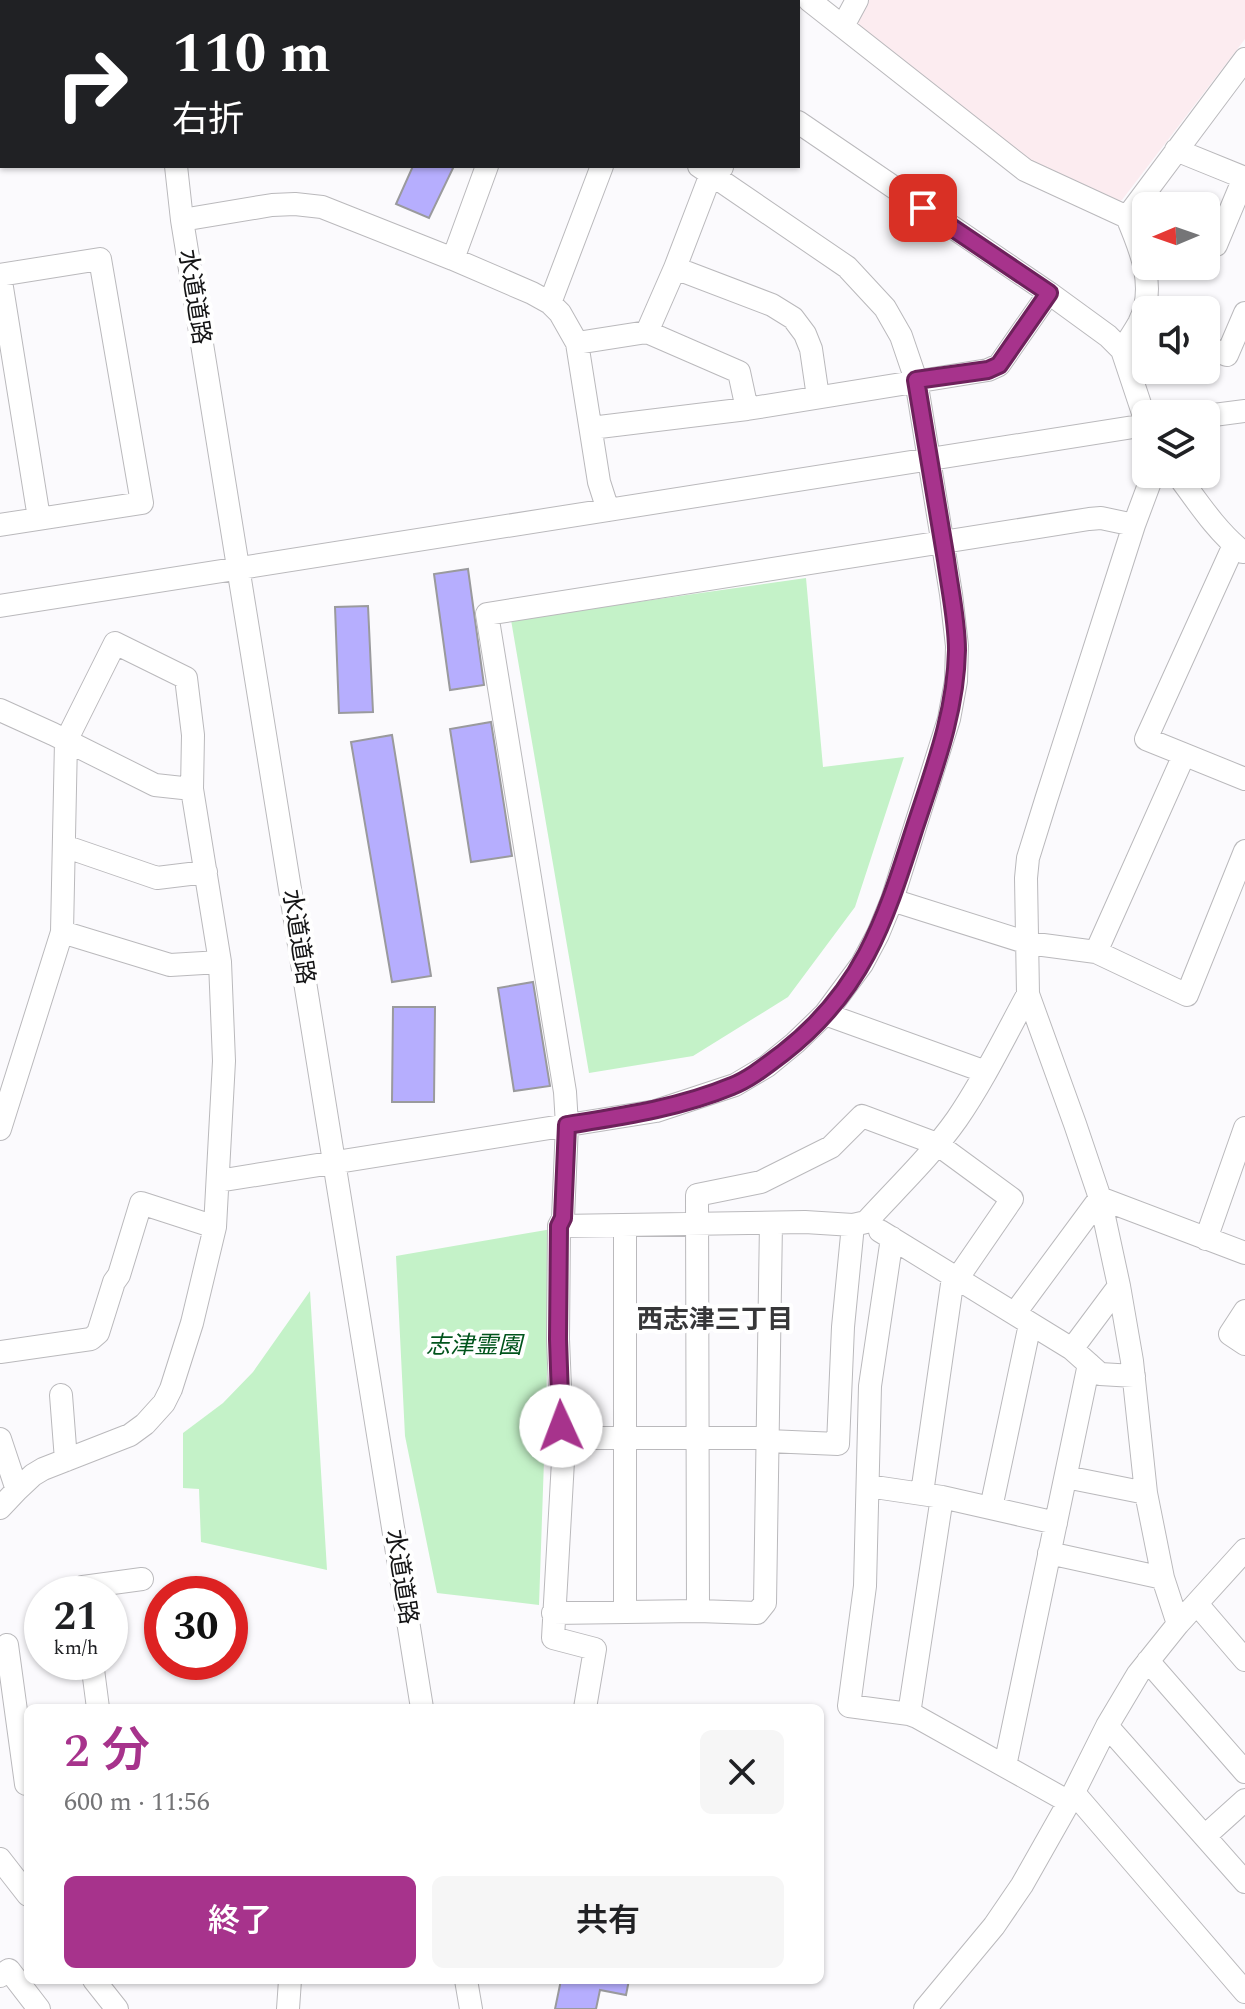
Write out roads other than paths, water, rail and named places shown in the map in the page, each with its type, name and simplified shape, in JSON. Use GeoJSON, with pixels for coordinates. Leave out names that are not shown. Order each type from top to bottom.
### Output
{"type":"FeatureCollection","features":[{"type":"Feature","properties":{"kind":"street"},"geometry":{"type":"LineString","coordinates":[[809,0],[1025,170],[1127,217],[1143,256],[1146,296]]}},
{"type":"Feature","properties":{"kind":"street"},"geometry":{"type":"LineString","coordinates":[[843,26],[857,0]]}},
{"type":"Feature","properties":{"kind":"street"},"geometry":{"type":"LineString","coordinates":[[1127,217],[1245,59]]}},
{"type":"Feature","properties":{"kind":"street"},"geometry":{"type":"LineString","coordinates":[[800,123],[1108,336],[1122,350],[1138,400]]}},
{"type":"Feature","properties":{"kind":"street"},"geometry":{"type":"LineString","coordinates":[[1176,150],[1245,178],[1220,236]]}},
{"type":"Feature","properties":{"kind":"street","name":"水道道路"},"geometry":{"type":"LineString","coordinates":[[176,168],[237,569],[421,1704]]}},
{"type":"Feature","properties":{"kind":"street"},"geometry":{"type":"LineString","coordinates":[[453,259],[486,168]]}},
{"type":"Feature","properties":{"kind":"street"},"geometry":{"type":"LineString","coordinates":[[550,303],[601,168]]}},
{"type":"Feature","properties":{"kind":"street"},"geometry":{"type":"LineString","coordinates":[[218,1181],[656,1111],[735,1085],[767,1066],[825,1014],[862,964],[878,934],[892,900],[949,719],[956,681],[957,646],[930,459],[916,380],[901,336],[885,308],[847,267],[711,169],[675,268],[647,332]]}},
{"type":"Feature","properties":{"kind":"street"},"geometry":{"type":"LineString","coordinates":[[182,220],[272,205],[322,207],[453,259],[550,303],[560,313],[577,343],[599,482],[608,510]]}},
{"type":"Feature","properties":{"kind":"street"},"geometry":{"type":"LineString","coordinates":[[0,525],[142,503],[100,259],[0,275],[39,518]]}},
{"type":"Feature","properties":{"kind":"street"},"geometry":{"type":"LineString","coordinates":[[675,268],[772,305],[793,318],[811,349],[818,397]]}},
{"type":"Feature","properties":{"kind":"street"},"geometry":{"type":"LineString","coordinates":[[591,428],[747,409],[988,370],[999,365],[1049,293]]}},
{"type":"Feature","properties":{"kind":"street"},"geometry":{"type":"LineString","coordinates":[[1220,352],[1227,355],[1245,313]]}},
{"type":"Feature","properties":{"kind":"street"},"geometry":{"type":"LineString","coordinates":[[577,343],[647,332],[739,372],[747,409]]}},
{"type":"Feature","properties":{"kind":"street"},"geometry":{"type":"LineString","coordinates":[[1122,350],[1132,336]]}},
{"type":"Feature","properties":{"kind":"street"},"geometry":{"type":"LineString","coordinates":[[1220,414],[1245,411]]}},
{"type":"Feature","properties":{"kind":"street"},"geometry":{"type":"LineString","coordinates":[[0,606],[1132,426]]}},
{"type":"Feature","properties":{"kind":"street"},"geometry":{"type":"LineString","coordinates":[[1148,488],[1028,858],[1028,994],[1100,1198],[1134,1376],[1146,1493],[1163,1578],[1178,1624]]}},
{"type":"Feature","properties":{"kind":"street"},"geometry":{"type":"LineString","coordinates":[[1187,488],[1239,549],[1146,739],[1245,779]]}},
{"type":"Feature","properties":{"kind":"street"},"geometry":{"type":"LineString","coordinates":[[586,1704],[595,1649],[553,1638],[563,1461],[558,1339],[559,1226],[563,1218],[567,1125],[565,1092],[487,614],[1089,519],[1101,518],[1134,525]]}},
{"type":"Feature","properties":{"kind":"street"},"geometry":{"type":"LineString","coordinates":[[0,1129],[62,932],[66,741],[115,643],[186,678],[193,735],[192,789],[220,962],[224,1061],[215,1227],[192,1323],[164,1403],[130,1435],[33,1475],[0,1508]]}},
{"type":"Feature","properties":{"kind":"street"},"geometry":{"type":"LineString","coordinates":[[0,710],[155,785],[192,789]]}},
{"type":"Feature","properties":{"kind":"street"},"geometry":{"type":"LineString","coordinates":[[1096,952],[1184,755]]}},
{"type":"Feature","properties":{"kind":"street"},"geometry":{"type":"LineString","coordinates":[[64,846],[157,878],[206,872]]}},
{"type":"Feature","properties":{"kind":"street"},"geometry":{"type":"LineString","coordinates":[[892,900],[1028,943],[1096,952],[1187,995],[1245,851]]}},
{"type":"Feature","properties":{"kind":"street"},"geometry":{"type":"LineString","coordinates":[[62,932],[170,965],[220,962]]}},
{"type":"Feature","properties":{"kind":"street"},"geometry":{"type":"LineString","coordinates":[[562,1438],[768,1439],[838,1444],[843,1327],[859,1224],[937,1144],[956,1120],[1028,994]]}},
{"type":"Feature","properties":{"kind":"street"},"geometry":{"type":"LineString","coordinates":[[825,1014],[986,1072]]}},
{"type":"Feature","properties":{"kind":"street"},"geometry":{"type":"LineString","coordinates":[[698,1611],[697,1195],[761,1182],[831,1147],[862,1116],[937,1144],[1012,1199],[955,1278],[909,1714]]}},
{"type":"Feature","properties":{"kind":"street"},"geometry":{"type":"LineString","coordinates":[[1206,1239],[1245,1128]]}},
{"type":"Feature","properties":{"kind":"street"},"geometry":{"type":"LineString","coordinates":[[1100,1198],[1245,1253]]}},
{"type":"Feature","properties":{"kind":"street"},"geometry":{"type":"LineString","coordinates":[[991,1508],[1022,1318],[1100,1198]]}},
{"type":"Feature","properties":{"kind":"street"},"geometry":{"type":"LineString","coordinates":[[0,1352],[91,1339],[98,1333],[141,1203],[215,1227]]}},
{"type":"Feature","properties":{"kind":"street"},"geometry":{"type":"LineString","coordinates":[[553,1613],[757,1613],[765,1603],[771,1223]]}},
{"type":"Feature","properties":{"kind":"street"},"geometry":{"type":"LineString","coordinates":[[559,1226],[859,1224],[892,1238],[1022,1318],[1080,1356],[1100,1374],[1134,1376]]}},
{"type":"Feature","properties":{"kind":"street"},"geometry":{"type":"LineString","coordinates":[[625,1225],[625,1612]]}},
{"type":"Feature","properties":{"kind":"street"},"geometry":{"type":"LineString","coordinates":[[892,1238],[870,1386],[865,1586],[849,1706],[909,1714],[1072,1798],[1245,1992]]}},
{"type":"Feature","properties":{"kind":"street"},"geometry":{"type":"LineString","coordinates":[[1005,1766],[1066,1477],[1080,1356],[1119,1286]]}},
{"type":"Feature","properties":{"kind":"street"},"geometry":{"type":"LineString","coordinates":[[1245,1311],[1230,1334],[1245,1344]]}},
{"type":"Feature","properties":{"kind":"street"},"geometry":{"type":"LineString","coordinates":[[61,1395],[66,1460]]}},
{"type":"Feature","properties":{"kind":"street"},"geometry":{"type":"LineString","coordinates":[[0,1439],[17,1490]]}},
{"type":"Feature","properties":{"kind":"street"},"geometry":{"type":"LineString","coordinates":[[1066,1477],[1146,1493]]}},
{"type":"Feature","properties":{"kind":"street"},"geometry":{"type":"LineString","coordinates":[[868,1486],[932,1495],[1056,1523]]}},
{"type":"Feature","properties":{"kind":"street"},"geometry":{"type":"LineString","coordinates":[[925,2009],[994,1926],[1022,1885],[1138,1674],[1178,1624],[1244,1552]]}},
{"type":"Feature","properties":{"kind":"street"},"geometry":{"type":"LineString","coordinates":[[1049,1553],[1163,1578]]}},
{"type":"Feature","properties":{"kind":"street"},"geometry":{"type":"LineString","coordinates":[[128,1581],[142,1579]]}},
{"type":"Feature","properties":{"kind":"street"},"geometry":{"type":"LineString","coordinates":[[1197,1604],[1245,1660]]}},
{"type":"Feature","properties":{"kind":"street"},"geometry":{"type":"LineString","coordinates":[[7,1645],[24,1769]]}},
{"type":"Feature","properties":{"kind":"street"},"geometry":{"type":"LineString","coordinates":[[1148,1661],[1245,1772]]}},
{"type":"Feature","properties":{"kind":"street"},"geometry":{"type":"LineString","coordinates":[[94,1680],[97,1704]]}},
{"type":"Feature","properties":{"kind":"street"},"geometry":{"type":"LineString","coordinates":[[1107,1726],[1245,1882]]}},
{"type":"Feature","properties":{"kind":"street"},"geometry":{"type":"LineString","coordinates":[[1205,1836],[1245,1800]]}},
{"type":"Feature","properties":{"kind":"street"},"geometry":{"type":"LineString","coordinates":[[0,1860],[24,1890]]}},
{"type":"Feature","properties":{"kind":"street"},"geometry":{"type":"LineString","coordinates":[[0,1976],[9,1970],[39,2009]]}},
{"type":"Feature","properties":{"kind":"street"},"geometry":{"type":"LineString","coordinates":[[97,1984],[117,2009]]}},
{"type":"Feature","properties":{"kind":"street"},"geometry":{"type":"LineString","coordinates":[[288,2009],[290,1984]]}},
{"type":"Feature","properties":{"kind":"street"},"geometry":{"type":"LineString","coordinates":[[467,1984],[471,2009]]}},
{"type":"Feature","properties":{"kind":"district","name":"西志津三丁目"},"geometry":{"type":"Point","coordinates":[715,1320]}},
{"type":"Feature","properties":{"kind":"park label","name":"志津霊園"},"geometry":{"type":"Point","coordinates":[474,1346]}}]}
